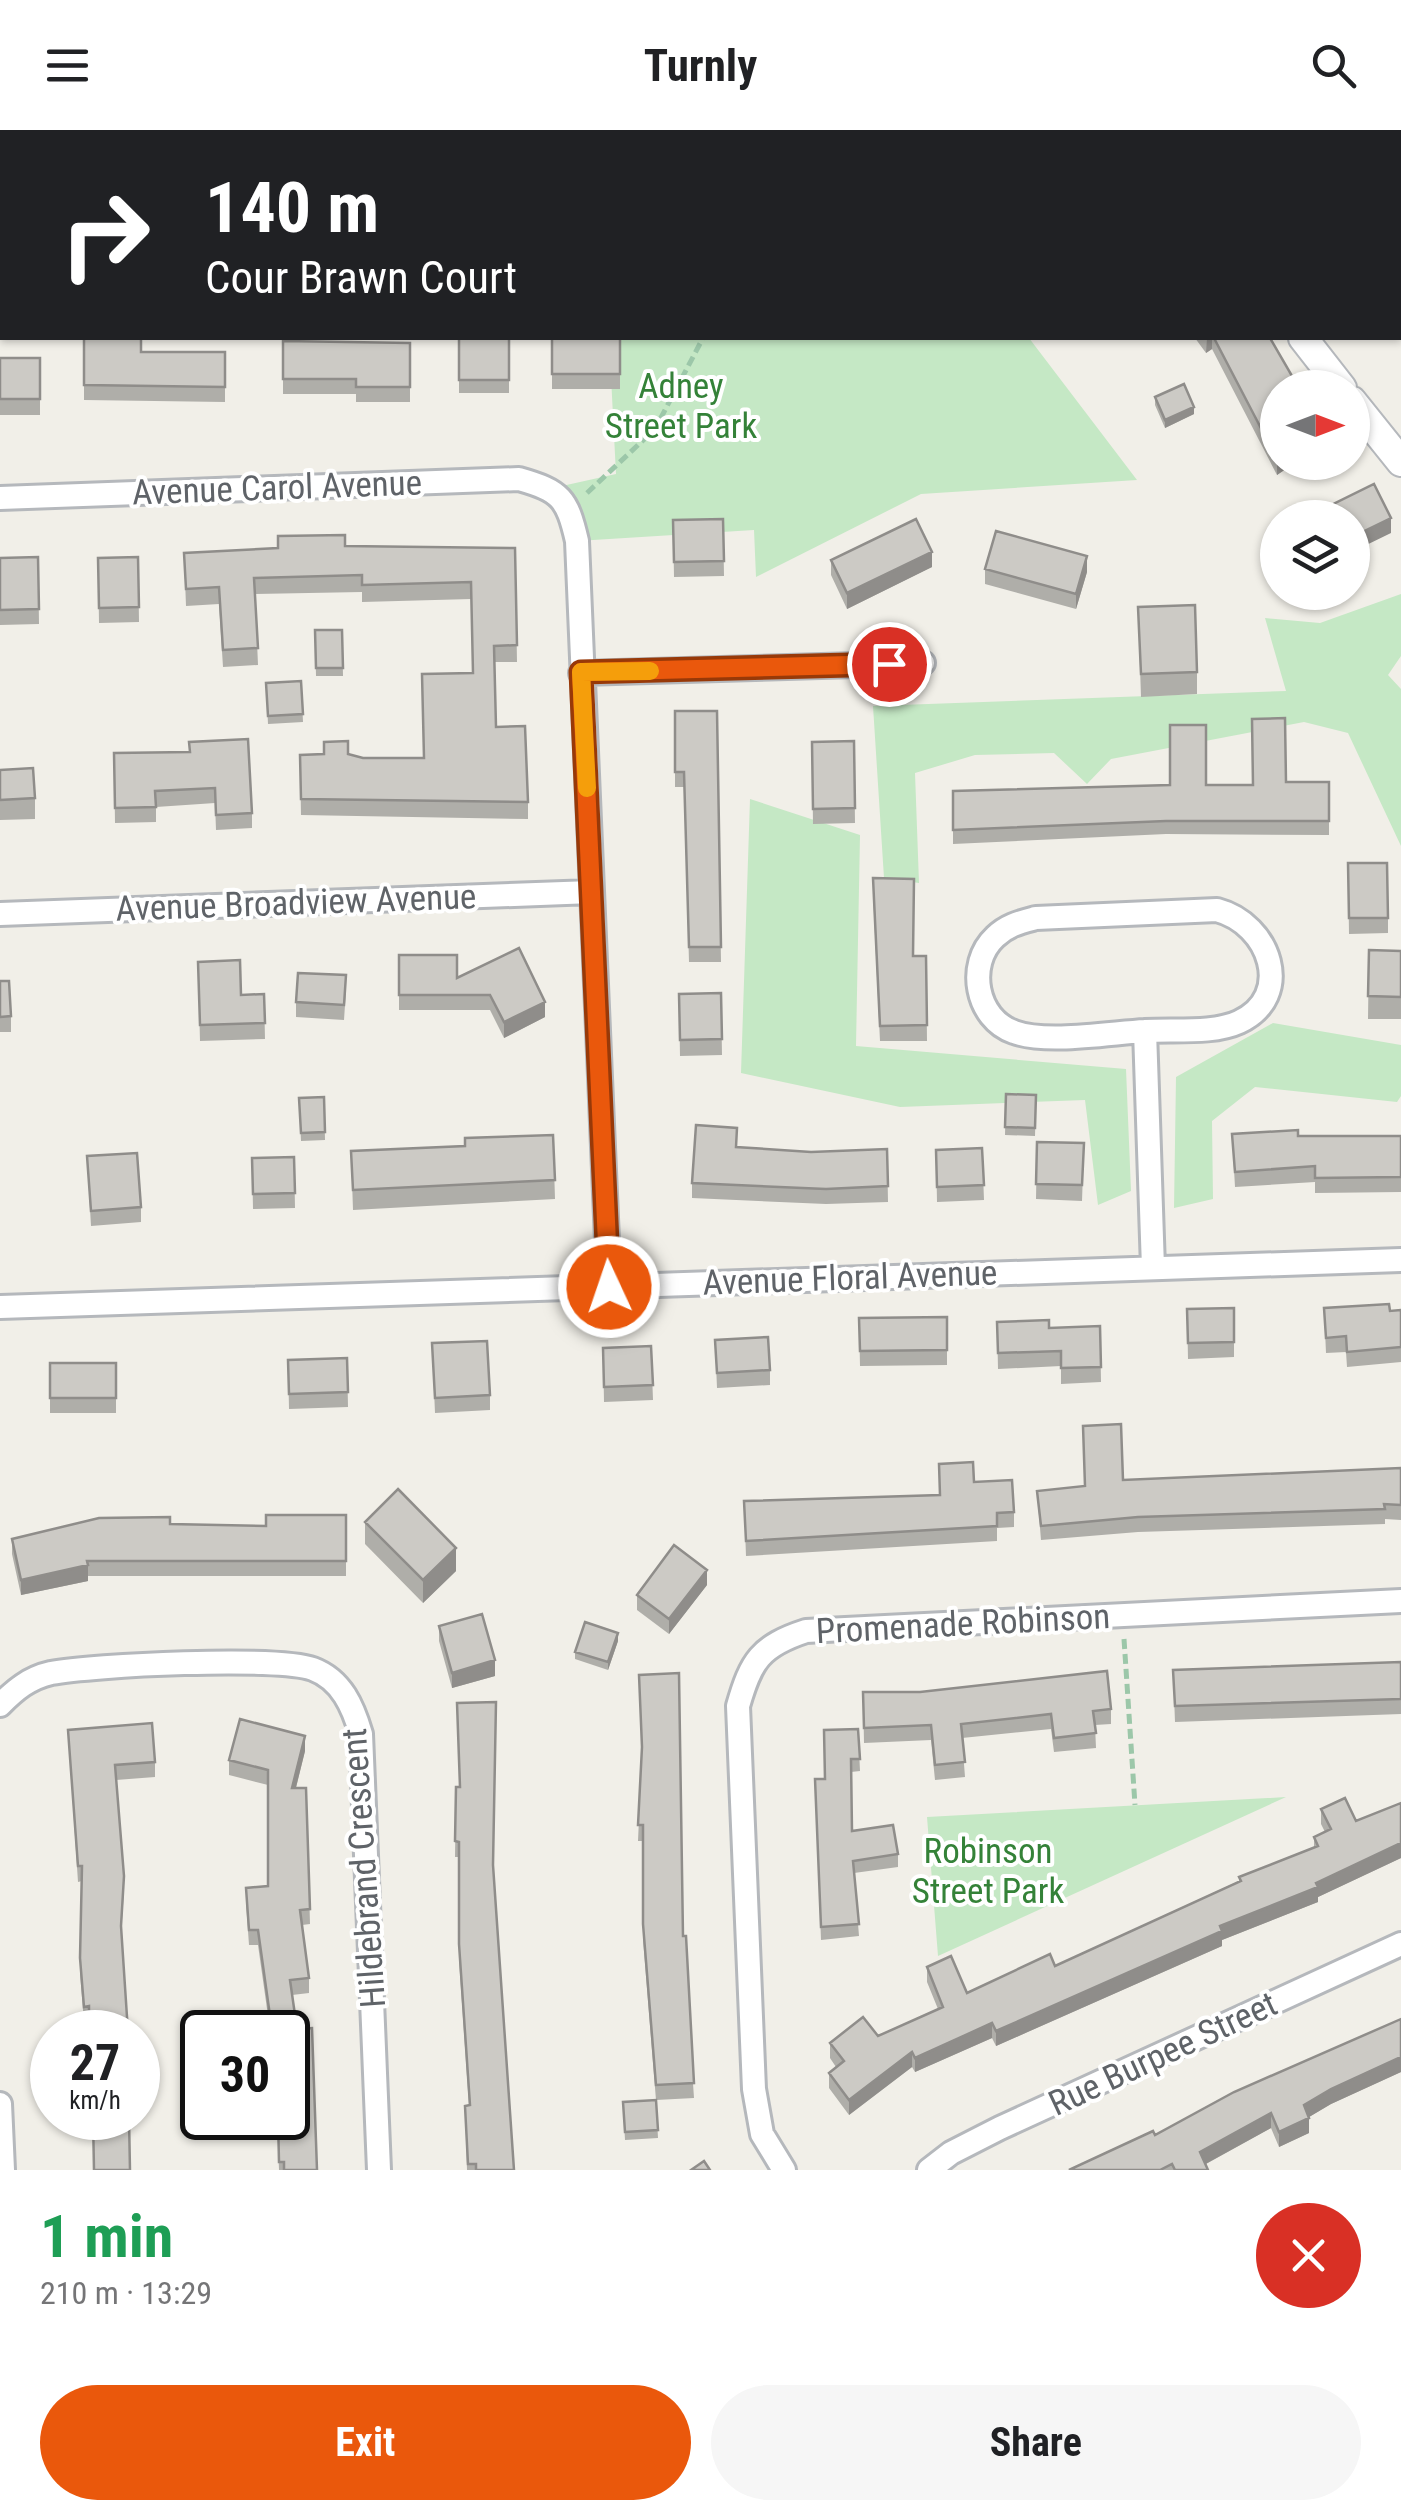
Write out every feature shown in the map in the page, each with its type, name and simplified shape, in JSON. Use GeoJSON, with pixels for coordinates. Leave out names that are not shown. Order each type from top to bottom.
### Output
{"type":"FeatureCollection","features":[{"type":"Feature","properties":{"kind":"street"},"geometry":{"type":"LineString","coordinates":[[1305,340],[1328,370]]}},
{"type":"Feature","properties":{"kind":"street"},"geometry":{"type":"LineString","coordinates":[[1370,423],[1401,462]]}},
{"type":"Feature","properties":{"kind":"street","name":"Avenue Carol Avenue"},"geometry":{"type":"LineString","coordinates":[[0,498],[519,479],[553,488],[570,510]]}},
{"type":"Feature","properties":{"kind":"street"},"geometry":{"type":"LineString","coordinates":[[570,510],[576,541],[609,1287]]}},
{"type":"Feature","properties":{"kind":"street"},"geometry":{"type":"LineString","coordinates":[[581,672],[923,664]]}},
{"type":"Feature","properties":{"kind":"street","name":"Avenue Broadview Avenue"},"geometry":{"type":"LineString","coordinates":[[0,914],[592,892]]}},
{"type":"Feature","properties":{"kind":"street"},"geometry":{"type":"LineString","coordinates":[[1217,910],[1238,916],[1254,928],[1270,968],[1266,990],[1256,1009],[1240,1022],[1221,1026],[1145,1031],[1015,1033],[995,1022],[982,1004],[978,981],[981,958],[994,938],[1013,924],[1036,918],[1217,910]]}},
{"type":"Feature","properties":{"kind":"street"},"geometry":{"type":"LineString","coordinates":[[1145,1031],[1153,1268]]}},
{"type":"Feature","properties":{"kind":"street","name":"Avenue Floral Avenue"},"geometry":{"type":"LineString","coordinates":[[0,1308],[1401,1260]]}},
{"type":"Feature","properties":{"kind":"street","name":"Promenade Robinson"},"geometry":{"type":"LineString","coordinates":[[784,2170],[762,2134],[754,2088],[738,1706],[749,1667],[776,1641],[806,1632],[1401,1601]]}},
{"type":"Feature","properties":{"kind":"street","name":"Hildebrand Crescent"},"geometry":{"type":"LineString","coordinates":[[0,1705],[21,1684],[51,1673],[197,1665],[286,1663],[316,1670],[340,1687],[352,1706],[361,1734],[380,2170]]}},
{"type":"Feature","properties":{"kind":"street","name":"Rue Burpee Street"},"geometry":{"type":"LineString","coordinates":[[929,2170],[1000,2128],[1401,1944]]}},
{"type":"Feature","properties":{"kind":"street"},"geometry":{"type":"LineString","coordinates":[[0,2104],[3,2170]]}},
{"type":"Feature","properties":{"kind":"path"},"geometry":{"type":"LineString","coordinates":[[570,510],[655,430],[702,340]]}},
{"type":"Feature","properties":{"kind":"path"},"geometry":{"type":"LineString","coordinates":[[1123,1615],[1135,1805]]}},
{"type":"Feature","properties":{"kind":"green space","name":"Adney Street Park"},"geometry":{"type":"Polygon","coordinates":[[[609,340],[1031,340],[1137,480],[921,494],[756,577],[754,530],[577,541],[553,488],[616,474],[609,340]]]}},
{"type":"Feature","properties":{"kind":"green space"},"geometry":{"type":"Polygon","coordinates":[[[1401,594],[1401,656],[1388,675],[1401,689],[1401,846],[1348,733],[1304,722],[1111,759],[1087,784],[1054,753],[975,755],[915,773],[919,883],[884,878],[873,706],[1286,691],[1265,618],[1320,623],[1356,610],[1370,610],[1370,605],[1401,594]]]}},
{"type":"Feature","properties":{"kind":"green space"},"geometry":{"type":"Polygon","coordinates":[[[750,799],[860,835],[856,1046],[1126,1069],[1131,1191],[1098,1205],[1085,1100],[900,1107],[741,1073],[750,799]]]}},
{"type":"Feature","properties":{"kind":"green space"},"geometry":{"type":"Polygon","coordinates":[[[1273,1023],[1401,1045],[1401,1096],[1397,1102],[1255,1087],[1212,1121],[1213,1199],[1174,1208],[1176,1077],[1273,1023]]]}},
{"type":"Feature","properties":{"kind":"green space","name":"Robinson Street Park"},"geometry":{"type":"Polygon","coordinates":[[[1286,1797],[938,1956],[927,1817],[1286,1797]]]}},
{"type":"Feature","properties":{"kind":"building"},"geometry":{"type":"Polygon","coordinates":[[[84,340],[141,340],[141,352],[225,352],[225,387],[84,385],[84,340]]]}},
{"type":"Feature","properties":{"kind":"building"},"geometry":{"type":"Polygon","coordinates":[[[459,340],[509,340],[509,380],[459,380],[459,340]]]}},
{"type":"Feature","properties":{"kind":"building"},"geometry":{"type":"Polygon","coordinates":[[[552,340],[620,340],[620,374],[552,374],[552,340]]]}},
{"type":"Feature","properties":{"kind":"building"},"geometry":{"type":"Polygon","coordinates":[[[1215,340],[1271,340],[1289,370],[1260,370],[1260,426],[1215,340]]]}},
{"type":"Feature","properties":{"kind":"building"},"geometry":{"type":"Polygon","coordinates":[[[283,341],[410,343],[410,387],[356,387],[356,379],[283,379],[283,341]]]}},
{"type":"Feature","properties":{"kind":"building"},"geometry":{"type":"Polygon","coordinates":[[[0,358],[40,358],[40,399],[0,399],[0,358]]]}},
{"type":"Feature","properties":{"kind":"building"},"geometry":{"type":"Polygon","coordinates":[[[1184,384],[1194,407],[1165,420],[1155,397],[1184,384]]]}},
{"type":"Feature","properties":{"kind":"building"},"geometry":{"type":"Polygon","coordinates":[[[1374,484],[1391,518],[1370,528],[1370,500],[1341,500],[1374,484]]]}},
{"type":"Feature","properties":{"kind":"building"},"geometry":{"type":"Polygon","coordinates":[[[723,519],[724,561],[674,562],[673,520],[723,519]]]}},
{"type":"Feature","properties":{"kind":"building"},"geometry":{"type":"Polygon","coordinates":[[[916,519],[932,552],[847,593],[831,560],[916,519]]]}},
{"type":"Feature","properties":{"kind":"building"},"geometry":{"type":"Polygon","coordinates":[[[996,531],[1087,556],[1076,594],[985,569],[996,531]]]}},
{"type":"Feature","properties":{"kind":"building"},"geometry":{"type":"Polygon","coordinates":[[[345,535],[345,546],[515,548],[517,645],[494,646],[496,727],[525,726],[528,802],[301,799],[300,755],[324,754],[324,742],[348,741],[348,754],[363,758],[424,758],[422,674],[473,673],[471,582],[362,585],[362,575],[254,578],[258,648],[223,650],[219,587],[186,589],[184,553],[278,548],[278,536],[345,535]]]}},
{"type":"Feature","properties":{"kind":"building"},"geometry":{"type":"Polygon","coordinates":[[[38,557],[39,609],[0,610],[0,558],[38,557]]]}},
{"type":"Feature","properties":{"kind":"building"},"geometry":{"type":"Polygon","coordinates":[[[138,557],[139,607],[99,608],[98,558],[138,557]]]}},
{"type":"Feature","properties":{"kind":"building"},"geometry":{"type":"Polygon","coordinates":[[[1195,605],[1197,672],[1141,674],[1138,607],[1195,605]]]}},
{"type":"Feature","properties":{"kind":"building"},"geometry":{"type":"Polygon","coordinates":[[[315,630],[342,630],[343,668],[316,668],[315,630]]]}},
{"type":"Feature","properties":{"kind":"building"},"geometry":{"type":"Polygon","coordinates":[[[301,681],[303,714],[268,716],[266,683],[301,681]]]}},
{"type":"Feature","properties":{"kind":"building"},"geometry":{"type":"Polygon","coordinates":[[[675,711],[717,711],[721,947],[689,947],[684,772],[675,772],[675,711]]]}},
{"type":"Feature","properties":{"kind":"building"},"geometry":{"type":"Polygon","coordinates":[[[1285,718],[1286,782],[1329,782],[1329,821],[1166,821],[953,830],[953,791],[1170,785],[1170,725],[1206,725],[1206,785],[1253,785],[1252,719],[1285,718]]]}},
{"type":"Feature","properties":{"kind":"building"},"geometry":{"type":"Polygon","coordinates":[[[248,739],[252,813],[216,815],[215,788],[155,791],[156,807],[115,808],[114,753],[190,752],[189,742],[248,739]]]}},
{"type":"Feature","properties":{"kind":"building"},"geometry":{"type":"Polygon","coordinates":[[[854,741],[855,808],[813,809],[812,742],[854,741]]]}},
{"type":"Feature","properties":{"kind":"building"},"geometry":{"type":"Polygon","coordinates":[[[33,768],[35,798],[0,800],[0,770],[33,768]]]}},
{"type":"Feature","properties":{"kind":"building"},"geometry":{"type":"Polygon","coordinates":[[[1348,863],[1387,863],[1388,918],[1349,918],[1348,863]]]}},
{"type":"Feature","properties":{"kind":"building"},"geometry":{"type":"Polygon","coordinates":[[[873,878],[914,879],[913,956],[926,956],[927,1025],[880,1026],[873,878]]]}},
{"type":"Feature","properties":{"kind":"building"},"geometry":{"type":"Polygon","coordinates":[[[519,948],[545,1002],[504,1022],[490,995],[399,995],[399,955],[457,955],[457,978],[519,948]]]}},
{"type":"Feature","properties":{"kind":"building"},"geometry":{"type":"Polygon","coordinates":[[[1369,950],[1401,951],[1401,997],[1368,996],[1369,950]]]}},
{"type":"Feature","properties":{"kind":"building"},"geometry":{"type":"Polygon","coordinates":[[[240,960],[241,995],[264,994],[265,1023],[200,1025],[198,962],[240,960]]]}},
{"type":"Feature","properties":{"kind":"building"},"geometry":{"type":"Polygon","coordinates":[[[298,973],[346,975],[344,1005],[296,1002],[298,973]]]}},
{"type":"Feature","properties":{"kind":"building"},"geometry":{"type":"Polygon","coordinates":[[[0,981],[9,981],[11,1016],[0,1017],[0,981]]]}},
{"type":"Feature","properties":{"kind":"building"},"geometry":{"type":"Polygon","coordinates":[[[721,993],[722,1039],[680,1040],[679,994],[721,993]]]}},
{"type":"Feature","properties":{"kind":"building"},"geometry":{"type":"Polygon","coordinates":[[[1006,1094],[1036,1095],[1035,1128],[1005,1127],[1006,1094]]]}},
{"type":"Feature","properties":{"kind":"building"},"geometry":{"type":"Polygon","coordinates":[[[324,1097],[325,1132],[301,1133],[299,1098],[324,1097]]]}},
{"type":"Feature","properties":{"kind":"building"},"geometry":{"type":"Polygon","coordinates":[[[696,1125],[737,1128],[736,1147],[811,1152],[887,1149],[888,1186],[826,1189],[692,1183],[696,1125]]]}},
{"type":"Feature","properties":{"kind":"building"},"geometry":{"type":"Polygon","coordinates":[[[1298,1130],[1298,1136],[1401,1136],[1401,1177],[1315,1178],[1315,1166],[1235,1172],[1232,1134],[1298,1130]]]}},
{"type":"Feature","properties":{"kind":"building"},"geometry":{"type":"Polygon","coordinates":[[[553,1135],[555,1180],[353,1190],[351,1151],[465,1146],[465,1138],[553,1135]]]}},
{"type":"Feature","properties":{"kind":"building"},"geometry":{"type":"Polygon","coordinates":[[[1037,1142],[1084,1143],[1082,1185],[1036,1184],[1037,1142]]]}},
{"type":"Feature","properties":{"kind":"building"},"geometry":{"type":"Polygon","coordinates":[[[982,1148],[984,1185],[937,1187],[936,1150],[982,1148]]]}},
{"type":"Feature","properties":{"kind":"building"},"geometry":{"type":"Polygon","coordinates":[[[137,1153],[141,1207],[91,1211],[87,1156],[137,1153]]]}},
{"type":"Feature","properties":{"kind":"building"},"geometry":{"type":"Polygon","coordinates":[[[294,1157],[295,1193],[253,1194],[252,1158],[294,1157]]]}},
{"type":"Feature","properties":{"kind":"building"},"geometry":{"type":"Polygon","coordinates":[[[1389,1304],[1390,1311],[1401,1310],[1401,1347],[1347,1352],[1346,1336],[1326,1338],[1324,1308],[1389,1304]]]}},
{"type":"Feature","properties":{"kind":"building"},"geometry":{"type":"Polygon","coordinates":[[[1234,1308],[1234,1342],[1188,1343],[1187,1309],[1234,1308]]]}},
{"type":"Feature","properties":{"kind":"building"},"geometry":{"type":"Polygon","coordinates":[[[947,1317],[947,1350],[860,1351],[859,1318],[947,1317]]]}},
{"type":"Feature","properties":{"kind":"building"},"geometry":{"type":"Polygon","coordinates":[[[1049,1320],[1049,1328],[1100,1326],[1101,1367],[1061,1368],[1061,1351],[998,1353],[997,1322],[1049,1320]]]}},
{"type":"Feature","properties":{"kind":"building"},"geometry":{"type":"Polygon","coordinates":[[[768,1337],[770,1370],[717,1373],[715,1340],[768,1337]]]}},
{"type":"Feature","properties":{"kind":"building"},"geometry":{"type":"Polygon","coordinates":[[[487,1341],[490,1395],[435,1398],[432,1343],[487,1341]]]}},
{"type":"Feature","properties":{"kind":"building"},"geometry":{"type":"Polygon","coordinates":[[[651,1346],[653,1385],[604,1387],[603,1348],[651,1346]]]}},
{"type":"Feature","properties":{"kind":"building"},"geometry":{"type":"Polygon","coordinates":[[[347,1358],[348,1392],[289,1394],[288,1360],[347,1358]]]}},
{"type":"Feature","properties":{"kind":"building"},"geometry":{"type":"Polygon","coordinates":[[[50,1363],[116,1363],[116,1398],[50,1398],[50,1363]]]}},
{"type":"Feature","properties":{"kind":"building"},"geometry":{"type":"Polygon","coordinates":[[[1121,1424],[1123,1480],[1401,1468],[1401,1505],[1384,1504],[1385,1509],[1138,1517],[1041,1526],[1037,1491],[1085,1486],[1083,1426],[1121,1424]]]}},
{"type":"Feature","properties":{"kind":"building"},"geometry":{"type":"Polygon","coordinates":[[[973,1462],[974,1482],[1012,1480],[1014,1512],[997,1513],[997,1526],[746,1541],[744,1501],[940,1495],[939,1464],[973,1462]]]}},
{"type":"Feature","properties":{"kind":"building"},"geometry":{"type":"Polygon","coordinates":[[[398,1489],[456,1548],[423,1580],[365,1522],[398,1489]]]}},
{"type":"Feature","properties":{"kind":"building"},"geometry":{"type":"Polygon","coordinates":[[[266,1515],[346,1515],[346,1561],[87,1561],[88,1565],[21,1580],[12,1539],[99,1518],[170,1517],[170,1524],[266,1526],[266,1515]]]}},
{"type":"Feature","properties":{"kind":"building"},"geometry":{"type":"Polygon","coordinates":[[[674,1545],[707,1570],[669,1619],[637,1595],[674,1545]]]}},
{"type":"Feature","properties":{"kind":"building"},"geometry":{"type":"Polygon","coordinates":[[[482,1614],[495,1660],[452,1673],[439,1626],[482,1614]]]}},
{"type":"Feature","properties":{"kind":"building"},"geometry":{"type":"Polygon","coordinates":[[[585,1622],[618,1633],[608,1662],[575,1652],[585,1622]]]}},
{"type":"Feature","properties":{"kind":"building"},"geometry":{"type":"Polygon","coordinates":[[[1401,1662],[1401,1699],[1175,1706],[1173,1670],[1401,1662]]]}},
{"type":"Feature","properties":{"kind":"building"},"geometry":{"type":"Polygon","coordinates":[[[1107,1671],[1111,1709],[1093,1711],[1096,1733],[1054,1738],[1051,1714],[961,1724],[965,1762],[935,1765],[931,1725],[864,1728],[863,1692],[920,1692],[1107,1671]]]}},
{"type":"Feature","properties":{"kind":"building"},"geometry":{"type":"Polygon","coordinates":[[[679,1673],[683,1936],[694,2083],[656,2085],[643,1924],[643,1825],[638,1825],[642,1747],[639,1675],[679,1673]]]}},
{"type":"Feature","properties":{"kind":"building"},"geometry":{"type":"Polygon","coordinates":[[[496,1702],[493,1865],[514,2170],[476,2170],[476,2164],[468,2164],[465,2106],[470,2105],[459,1944],[459,1842],[455,1841],[456,1787],[460,1787],[457,1703],[496,1702]]]}},
{"type":"Feature","properties":{"kind":"building"},"geometry":{"type":"Polygon","coordinates":[[[240,1719],[305,1736],[292,1788],[306,1788],[310,1909],[300,1910],[309,1978],[290,1980],[294,2010],[269,2010],[258,1930],[249,1930],[246,1888],[268,1886],[268,1770],[229,1760],[240,1719]]]}},
{"type":"Feature","properties":{"kind":"building"},"geometry":{"type":"Polygon","coordinates":[[[152,1723],[155,1762],[115,1765],[124,1876],[121,1926],[127,2010],[84,2007],[80,1958],[82,1866],[78,1866],[68,1730],[152,1723]]]}},
{"type":"Feature","properties":{"kind":"building"},"geometry":{"type":"Polygon","coordinates":[[[858,1729],[860,1759],[851,1759],[852,1831],[893,1825],[898,1854],[853,1861],[859,1924],[821,1927],[815,1779],[825,1779],[824,1730],[858,1729]]]}},
{"type":"Feature","properties":{"kind":"building"},"geometry":{"type":"Polygon","coordinates":[[[1345,1798],[1356,1821],[1401,1803],[1401,1843],[1316,1883],[1318,1887],[1220,1926],[1222,1931],[996,2031],[992,2023],[915,2058],[912,2052],[849,2100],[829,2073],[844,2061],[830,2043],[863,2017],[878,2036],[943,2007],[927,1967],[951,1956],[967,1993],[1050,1954],[1055,1966],[1241,1881],[1239,1877],[1318,1846],[1314,1837],[1331,1829],[1321,1809],[1345,1798]]]}},
{"type":"Feature","properties":{"kind":"building"},"geometry":{"type":"Polygon","coordinates":[[[1401,2019],[1401,2057],[1304,2105],[1309,2118],[1279,2132],[1271,2113],[1200,2152],[1208,2170],[1175,2170],[1172,2164],[1160,2170],[1069,2170],[1153,2131],[1155,2135],[1234,2092],[1401,2019]]]}},
{"type":"Feature","properties":{"kind":"building"},"geometry":{"type":"Polygon","coordinates":[[[312,2028],[317,2170],[284,2170],[284,2162],[279,2162],[278,2140],[310,2140],[312,2028]]]}},
{"type":"Feature","properties":{"kind":"building"},"geometry":{"type":"Polygon","coordinates":[[[656,2100],[658,2130],[625,2132],[623,2102],[656,2100]]]}},
{"type":"Feature","properties":{"kind":"building"},"geometry":{"type":"Polygon","coordinates":[[[93,2140],[129,2140],[130,2170],[94,2170],[93,2140]]]}},
{"type":"Feature","properties":{"kind":"building"},"geometry":{"type":"Polygon","coordinates":[[[704,2161],[710,2170],[691,2170],[704,2161]]]}},
{"type":"Feature","properties":{"kind":"slow traffic"},"geometry":{"type":"LineString","coordinates":[[587,788],[581,672],[650,671]]}},
{"type":"Feature","properties":{"kind":"route"},"geometry":{"type":"LineString","coordinates":[[609,1287],[581,672],[889,664]]}}]}
